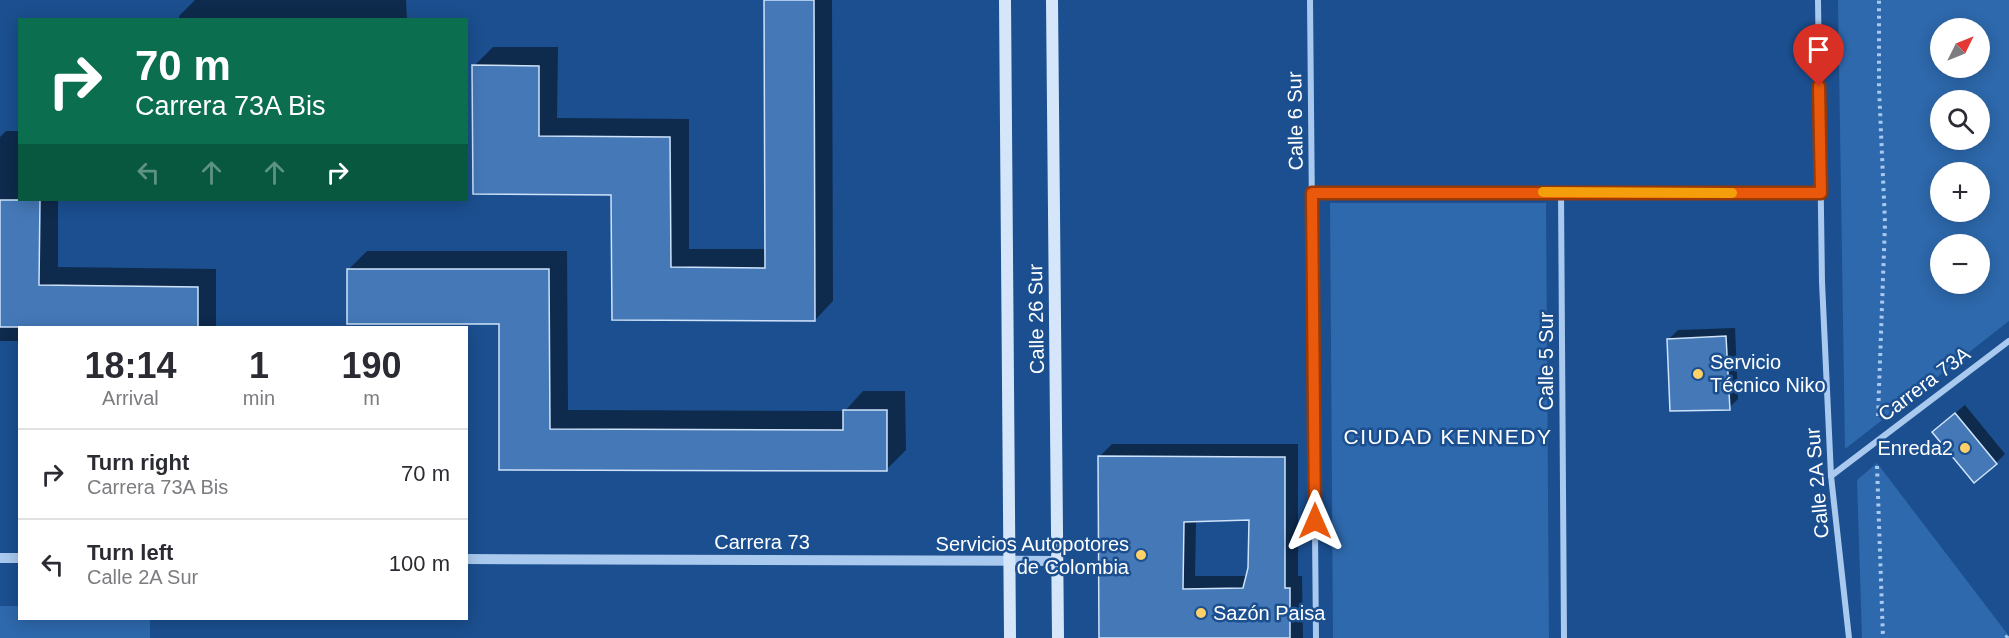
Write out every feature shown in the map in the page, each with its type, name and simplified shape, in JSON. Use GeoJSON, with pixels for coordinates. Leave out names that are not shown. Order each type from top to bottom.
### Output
{"type":"FeatureCollection","features":[{"type":"Feature","properties":{"kind":"main road","name":"Calle 26 Sur"},"geometry":{"type":"LineString","coordinates":[[1005,0],[1010,638]]}},
{"type":"Feature","properties":{"kind":"main road","name":"Calle 26 Sur"},"geometry":{"type":"LineString","coordinates":[[1052,0],[1058,638]]}},
{"type":"Feature","properties":{"kind":"street","name":"Calle 6 Sur"},"geometry":{"type":"LineString","coordinates":[[1310,0],[1316,638]]}},
{"type":"Feature","properties":{"kind":"street","name":"Calle 2A Sur"},"geometry":{"type":"LineString","coordinates":[[1818,0],[1822,282],[1831,476],[1849,638]]}},
{"type":"Feature","properties":{"kind":"street","name":"Calle 5 Sur"},"geometry":{"type":"LineString","coordinates":[[1561,192],[1564,638]]}},
{"type":"Feature","properties":{"kind":"street"},"geometry":{"type":"LineString","coordinates":[[1312,193],[1821,193]]}},
{"type":"Feature","properties":{"kind":"street","name":"Carrera 73A"},"geometry":{"type":"LineString","coordinates":[[1831,476],[2009,341]]}},
{"type":"Feature","properties":{"kind":"street"},"geometry":{"type":"LineString","coordinates":[[0,558],[18,558]]}},
{"type":"Feature","properties":{"kind":"street","name":"Carrera 73"},"geometry":{"type":"LineString","coordinates":[[468,559],[1058,561]]}},
{"type":"Feature","properties":{"kind":"path"},"geometry":{"type":"LineString","coordinates":[[1879,0],[1879,87],[1885,223],[1877,440],[1883,638]]}},
{"type":"Feature","properties":{"kind":"shaded area"},"geometry":{"type":"Polygon","coordinates":[[[1838,0],[2009,0],[2009,321],[1845,449],[1838,0]]]}},
{"type":"Feature","properties":{"kind":"shaded area"},"geometry":{"type":"Polygon","coordinates":[[[1330,203],[1546,203],[1549,638],[1333,638],[1330,203]]]}},
{"type":"Feature","properties":{"kind":"shaded area"},"geometry":{"type":"Polygon","coordinates":[[[1877,463],[2009,638],[1862,638],[1857,480],[1877,463]]]}},
{"type":"Feature","properties":{"kind":"shaded area"},"geometry":{"type":"Polygon","coordinates":[[[0,606],[18,606],[18,620],[150,620],[150,638],[0,638],[0,606]]]}},
{"type":"Feature","properties":{"kind":"building"},"geometry":{"type":"Polygon","coordinates":[[[764,0],[814,0],[815,321],[612,320],[611,195],[473,194],[472,65],[539,66],[539,136],[670,137],[671,267],[765,268],[764,0]]]}},
{"type":"Feature","properties":{"kind":"building"},"geometry":{"type":"Polygon","coordinates":[[[0,200],[40,201],[39,285],[198,287],[198,326],[0,327],[0,200]]]}},
{"type":"Feature","properties":{"kind":"building"},"geometry":{"type":"Polygon","coordinates":[[[347,269],[549,269],[550,429],[843,430],[843,410],[887,410],[887,471],[499,470],[499,324],[347,324],[347,269]]]}},
{"type":"Feature","properties":{"kind":"building","name":"Servicio Técnico Niko"},"geometry":{"type":"Polygon","coordinates":[[[1726,336],[1730,410],[1670,411],[1667,339],[1726,336]]]}},
{"type":"Feature","properties":{"kind":"building","name":"Enreda2"},"geometry":{"type":"Polygon","coordinates":[[[1955,413],[1997,464],[1974,483],[1932,432],[1955,413]]]}},
{"type":"Feature","properties":{"kind":"building","name":"Servicios Autopotores de Colombia"},"geometry":{"type":"Polygon","coordinates":[[[1098,456],[1285,457],[1285,588],[1290,588],[1290,638],[1099,638],[1098,456]],[[1249,520],[1184,522],[1183,589],[1243,588],[1248,568],[1249,520]]]}},
{"type":"Feature","properties":{"kind":"slow traffic"},"geometry":{"type":"LineString","coordinates":[[1543,192],[1732,193]]}},
{"type":"Feature","properties":{"kind":"place","name":"Servicio Técnico Niko"},"geometry":{"type":"Point","coordinates":[1698,374]}},
{"type":"Feature","properties":{"kind":"place","name":"Enreda2"},"geometry":{"type":"Point","coordinates":[1965,448]}},
{"type":"Feature","properties":{"kind":"place","name":"Servicios Autopotores de Colombia"},"geometry":{"type":"Point","coordinates":[1141,555]}},
{"type":"Feature","properties":{"kind":"place","name":"Sazón Paisa"},"geometry":{"type":"Point","coordinates":[1201,613]}},
{"type":"Feature","properties":{"kind":"district","name":"CIUDAD KENNEDY"},"geometry":{"type":"Point","coordinates":[1448,437]}},
{"type":"Feature","properties":{"kind":"route"},"geometry":{"type":"LineString","coordinates":[[1315,521],[1312,193],[1821,193],[1819,86]]}}]}
